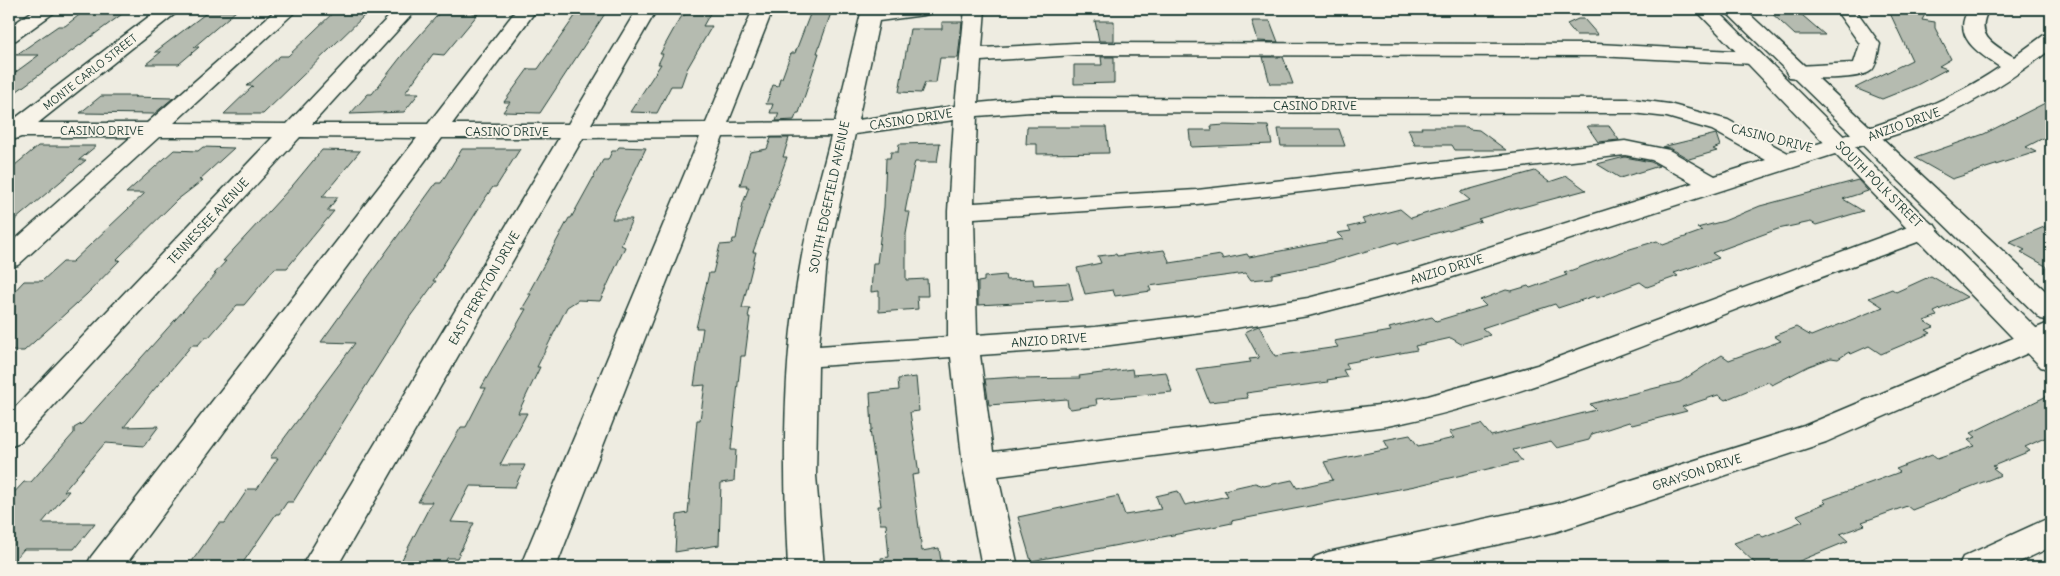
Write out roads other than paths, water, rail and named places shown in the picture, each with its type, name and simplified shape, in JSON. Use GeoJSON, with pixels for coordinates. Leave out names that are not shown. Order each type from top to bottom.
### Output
{"type":"FeatureCollection","features":[{"type":"Feature","properties":{"kind":"street"},"geometry":{"type":"LineString","coordinates":[[9,36],[49,9]]}},
{"type":"Feature","properties":{"kind":"street","name":"MONTE CARLO STREET"},"geometry":{"type":"LineString","coordinates":[[11,131],[170,9]]}},
{"type":"Feature","properties":{"kind":"street"},"geometry":{"type":"LineString","coordinates":[[9,259],[288,9]]}},
{"type":"Feature","properties":{"kind":"street","name":"TENNESSEE AVENUE"},"geometry":{"type":"LineString","coordinates":[[9,434],[407,9]]}},
{"type":"Feature","properties":{"kind":"street"},"geometry":{"type":"LineString","coordinates":[[104,567],[432,131],[527,9]]}},
{"type":"Feature","properties":{"kind":"street","name":"EAST PERRYTON DRIVE"},"geometry":{"type":"LineString","coordinates":[[320,567],[647,9]]}},
{"type":"Feature","properties":{"kind":"street"},"geometry":{"type":"LineString","coordinates":[[538,567],[763,9]]}},
{"type":"Feature","properties":{"kind":"street"},"geometry":{"type":"LineString","coordinates":[[871,12],[924,9]]}},
{"type":"Feature","properties":{"kind":"street"},"geometry":{"type":"LineString","coordinates":[[975,9],[966,111],[961,211],[964,346],[980,466],[1000,567]]}},
{"type":"Feature","properties":{"kind":"street","name":"SOUTH POLK STREET"},"geometry":{"type":"LineString","coordinates":[[1705,9],[1754,58],[1833,148],[1925,230],[2045,344]]}},
{"type":"Feature","properties":{"kind":"street","name":"SOUTH POLK STREET"},"geometry":{"type":"LineString","coordinates":[[1733,9],[2051,312]]}},
{"type":"Feature","properties":{"kind":"street"},"geometry":{"type":"LineString","coordinates":[[1797,72],[1856,70],[1864,66],[1870,44],[1845,9]]}},
{"type":"Feature","properties":{"kind":"street"},"geometry":{"type":"LineString","coordinates":[[1979,9],[1972,24],[1976,37],[1989,51],[2015,67]]}},
{"type":"Feature","properties":{"kind":"street","name":"SOUTH EDGEFIELD AVENUE"},"geometry":{"type":"LineString","coordinates":[[806,567],[800,476],[803,357],[814,261],[871,12]]}},
{"type":"Feature","properties":{"kind":"street","name":"ANZIO DRIVE"},"geometry":{"type":"LineString","coordinates":[[803,357],[1095,337],[1217,322],[1308,307],[1424,277],[1712,185],[1867,138],[1950,107],[1986,88],[2051,39]]}},
{"type":"Feature","properties":{"kind":"street"},"geometry":{"type":"LineString","coordinates":[[971,55],[1075,49],[1597,50],[1754,58]]}},
{"type":"Feature","properties":{"kind":"street","name":"CASINO DRIVE"},"geometry":{"type":"LineString","coordinates":[[11,131],[713,131],[844,129],[966,111],[1032,105],[1632,106],[1669,111],[1720,126],[1833,148]]}},
{"type":"Feature","properties":{"kind":"street","name":"CASINO DRIVE"},"geometry":{"type":"LineString","coordinates":[[1720,126],[1786,162]]}},
{"type":"Feature","properties":{"kind":"street"},"geometry":{"type":"LineString","coordinates":[[961,211],[1189,198],[1625,148],[1641,148],[1657,152],[1712,185]]}},
{"type":"Feature","properties":{"kind":"street"},"geometry":{"type":"LineString","coordinates":[[980,466],[1387,416],[1428,407],[1547,372],[1723,304],[1925,230]]}},
{"type":"Feature","properties":{"kind":"street","name":"GRAYSON DRIVE"},"geometry":{"type":"LineString","coordinates":[[1328,567],[1555,518],[1815,434],[2045,344]]}},
{"type":"Feature","properties":{"kind":"street"},"geometry":{"type":"LineString","coordinates":[[1976,567],[2051,531]]}}]}
